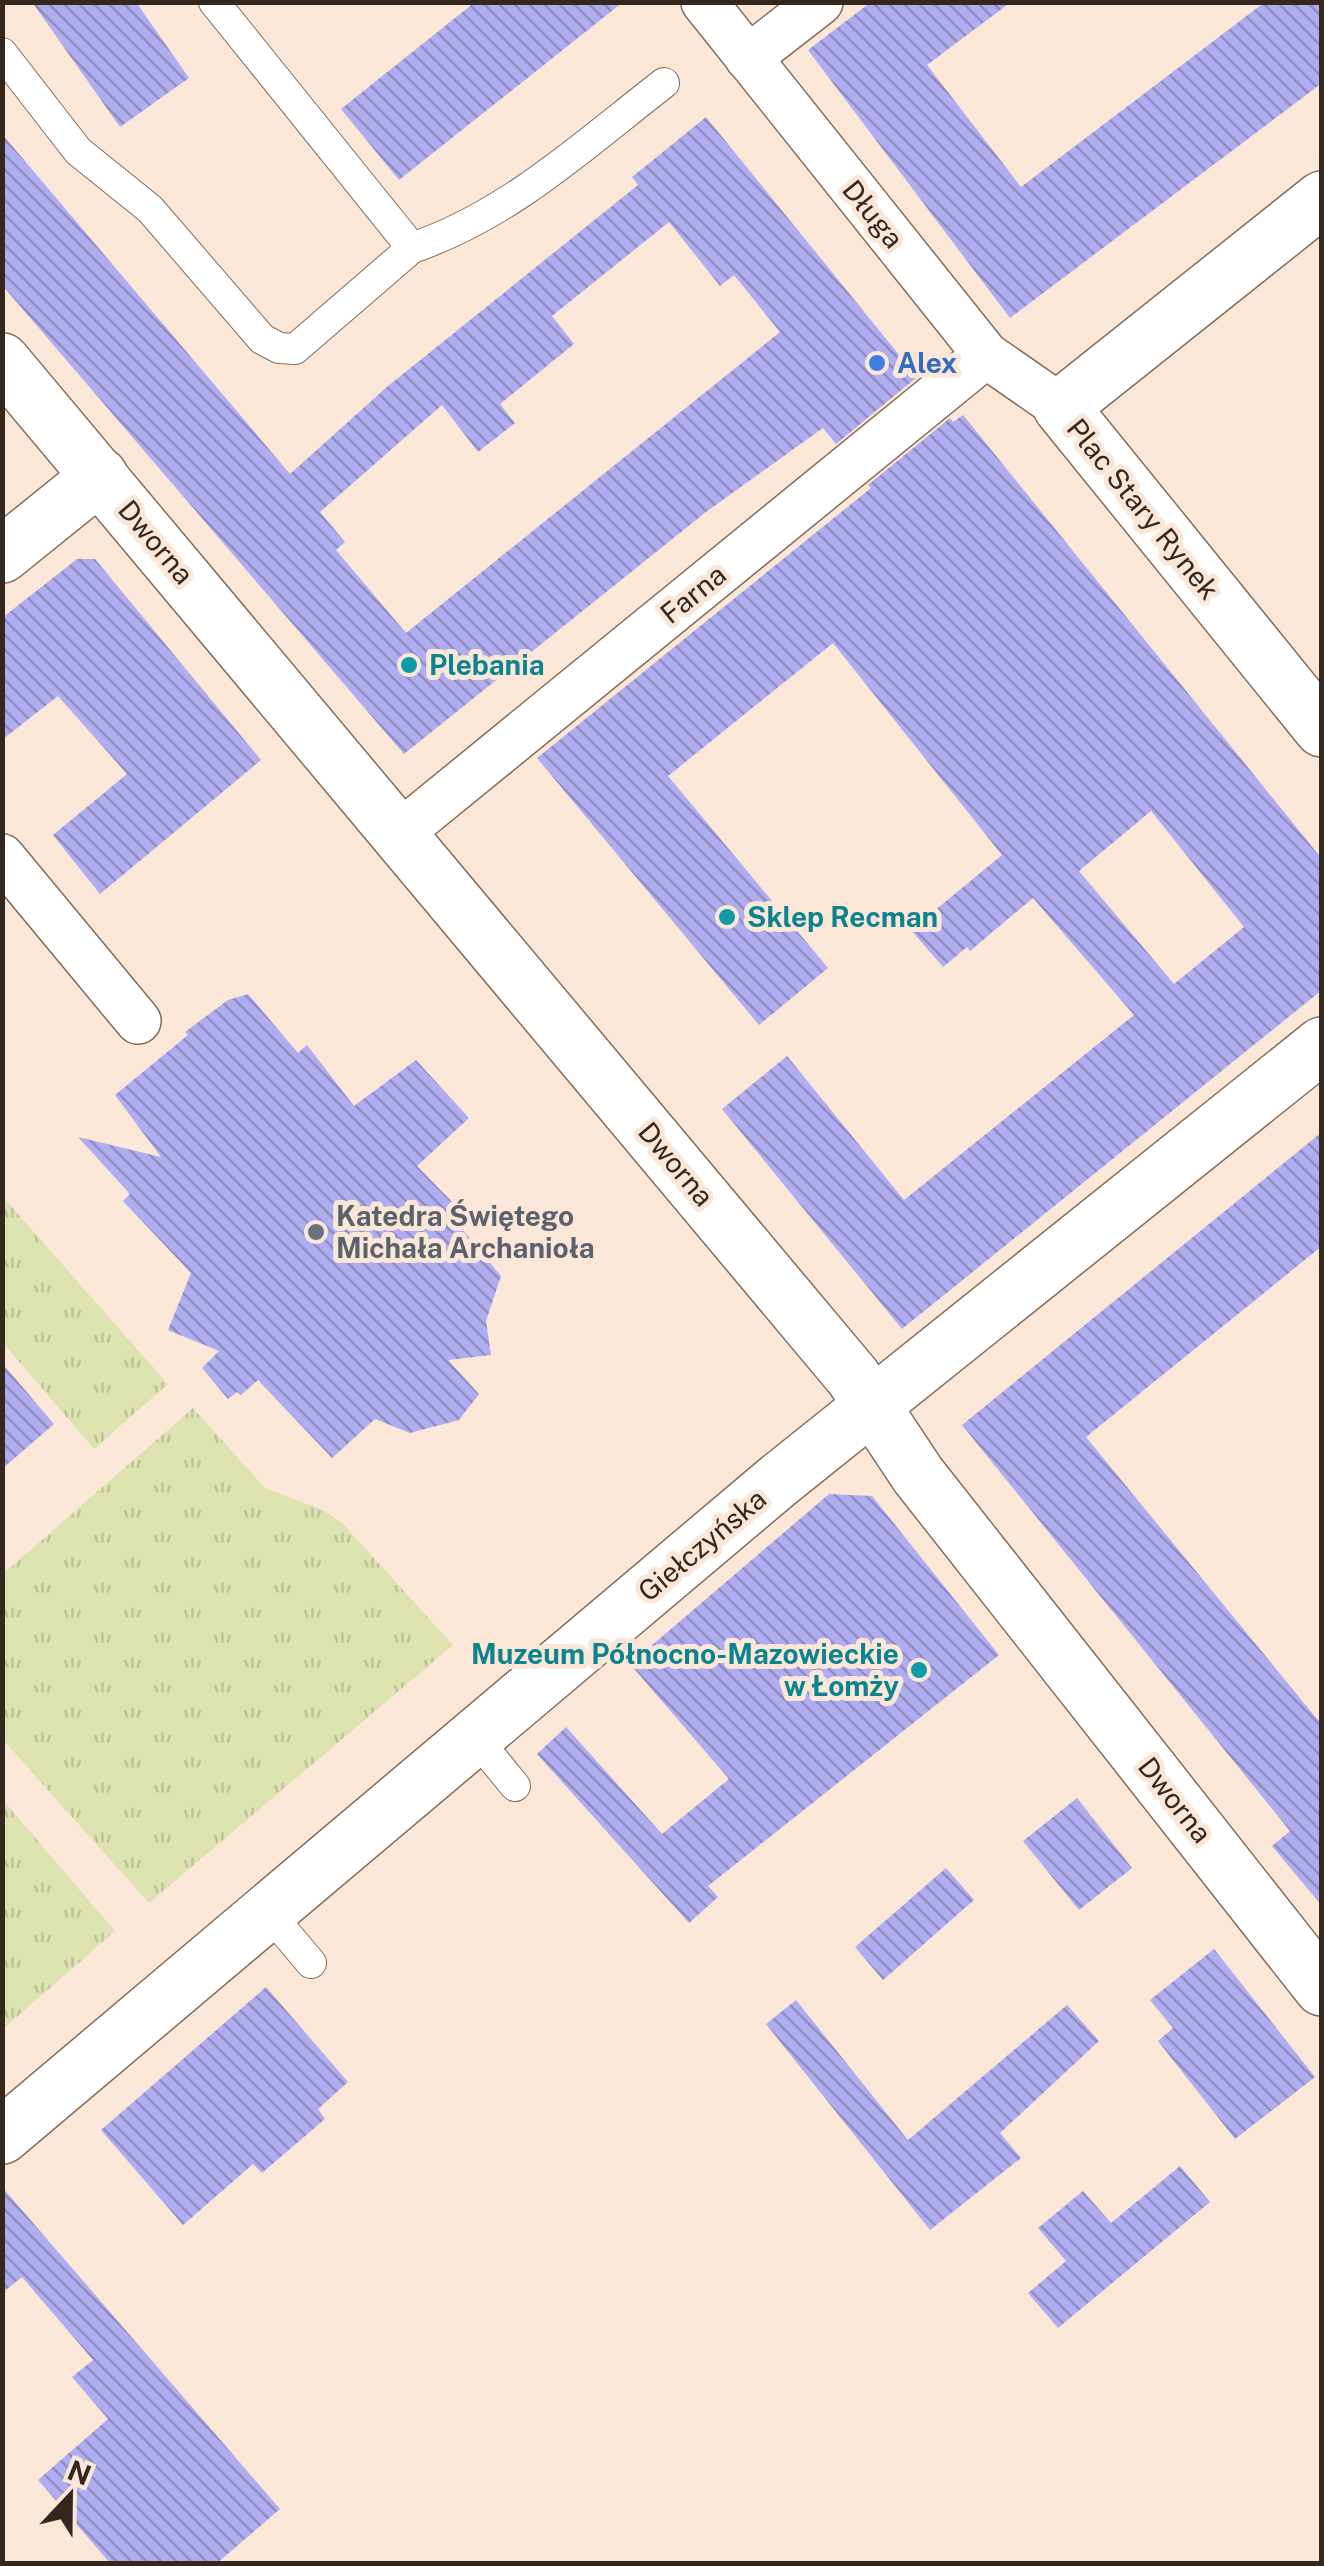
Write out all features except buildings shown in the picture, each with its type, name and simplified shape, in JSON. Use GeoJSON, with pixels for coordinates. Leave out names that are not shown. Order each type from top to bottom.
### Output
{"type":"FeatureCollection","features":[{"type":"Feature","properties":{"kind":"street","name":"Długa"},"geometry":{"type":"LineString","coordinates":[[704,2],[986,355],[1061,407]]}},
{"type":"Feature","properties":{"kind":"street"},"geometry":{"type":"LineString","coordinates":[[748,58],[820,2]]}},
{"type":"Feature","properties":{"kind":"street","name":"Plac Stary Rynek"},"geometry":{"type":"LineString","coordinates":[[1322,200],[1061,407],[1322,730]]}},
{"type":"Feature","properties":{"kind":"street","name":"Farna"},"geometry":{"type":"LineString","coordinates":[[400,833],[986,355]]}},
{"type":"Feature","properties":{"kind":"street","name":"Dworna"},"geometry":{"type":"LineString","coordinates":[[2,361],[840,1361],[918,1475],[1322,1988]]}},
{"type":"Feature","properties":{"kind":"street"},"geometry":{"type":"LineString","coordinates":[[2,555],[100,476]]}},
{"type":"Feature","properties":{"kind":"street"},"geometry":{"type":"LineString","coordinates":[[2,857],[138,1021]]}},
{"type":"Feature","properties":{"kind":"street","name":"Giełczyńska"},"geometry":{"type":"LineString","coordinates":[[2,2136],[870,1406],[1322,1044]]}},
{"type":"Feature","properties":{"kind":"lane"},"geometry":{"type":"LineString","coordinates":[[214,2],[412,248]]}},
{"type":"Feature","properties":{"kind":"lane"},"geometry":{"type":"LineString","coordinates":[[4,60],[78,150],[150,209],[262,339],[278,348],[294,349],[314,336],[412,248],[457,233],[514,200],[664,83]]}},
{"type":"Feature","properties":{"kind":"lane"},"geometry":{"type":"LineString","coordinates":[[475,1737],[515,1786]]}},
{"type":"Feature","properties":{"kind":"lane"},"geometry":{"type":"LineString","coordinates":[[268,1912],[311,1963]]}},
{"type":"Feature","properties":{"kind":"green space"},"geometry":{"type":"Polygon","coordinates":[[[2,1196],[168,1384],[94,1449],[3,1343],[2,1196]]]}},
{"type":"Feature","properties":{"kind":"green space"},"geometry":{"type":"Polygon","coordinates":[[[193,1408],[265,1488],[325,1511],[343,1524],[453,1645],[149,1903],[3,1740],[3,1574],[193,1408]]]}},
{"type":"Feature","properties":{"kind":"green space"},"geometry":{"type":"Polygon","coordinates":[[[2,1799],[115,1931],[3,2029],[2,2029],[2,1799]]]}},
{"type":"Feature","properties":{"kind":"place","name":"Alex"},"geometry":{"type":"Point","coordinates":[877,363]}},
{"type":"Feature","properties":{"kind":"place","name":"Plebania"},"geometry":{"type":"Point","coordinates":[409,665]}},
{"type":"Feature","properties":{"kind":"place","name":"Sklep Recman"},"geometry":{"type":"Point","coordinates":[727,917]}},
{"type":"Feature","properties":{"kind":"place","name":"Katedra Świętego Michała Archanioła"},"geometry":{"type":"Point","coordinates":[316,1232]}},
{"type":"Feature","properties":{"kind":"place","name":"Muzeum Północno-Mazowieckie w Łomży"},"geometry":{"type":"Point","coordinates":[919,1670]}}]}
